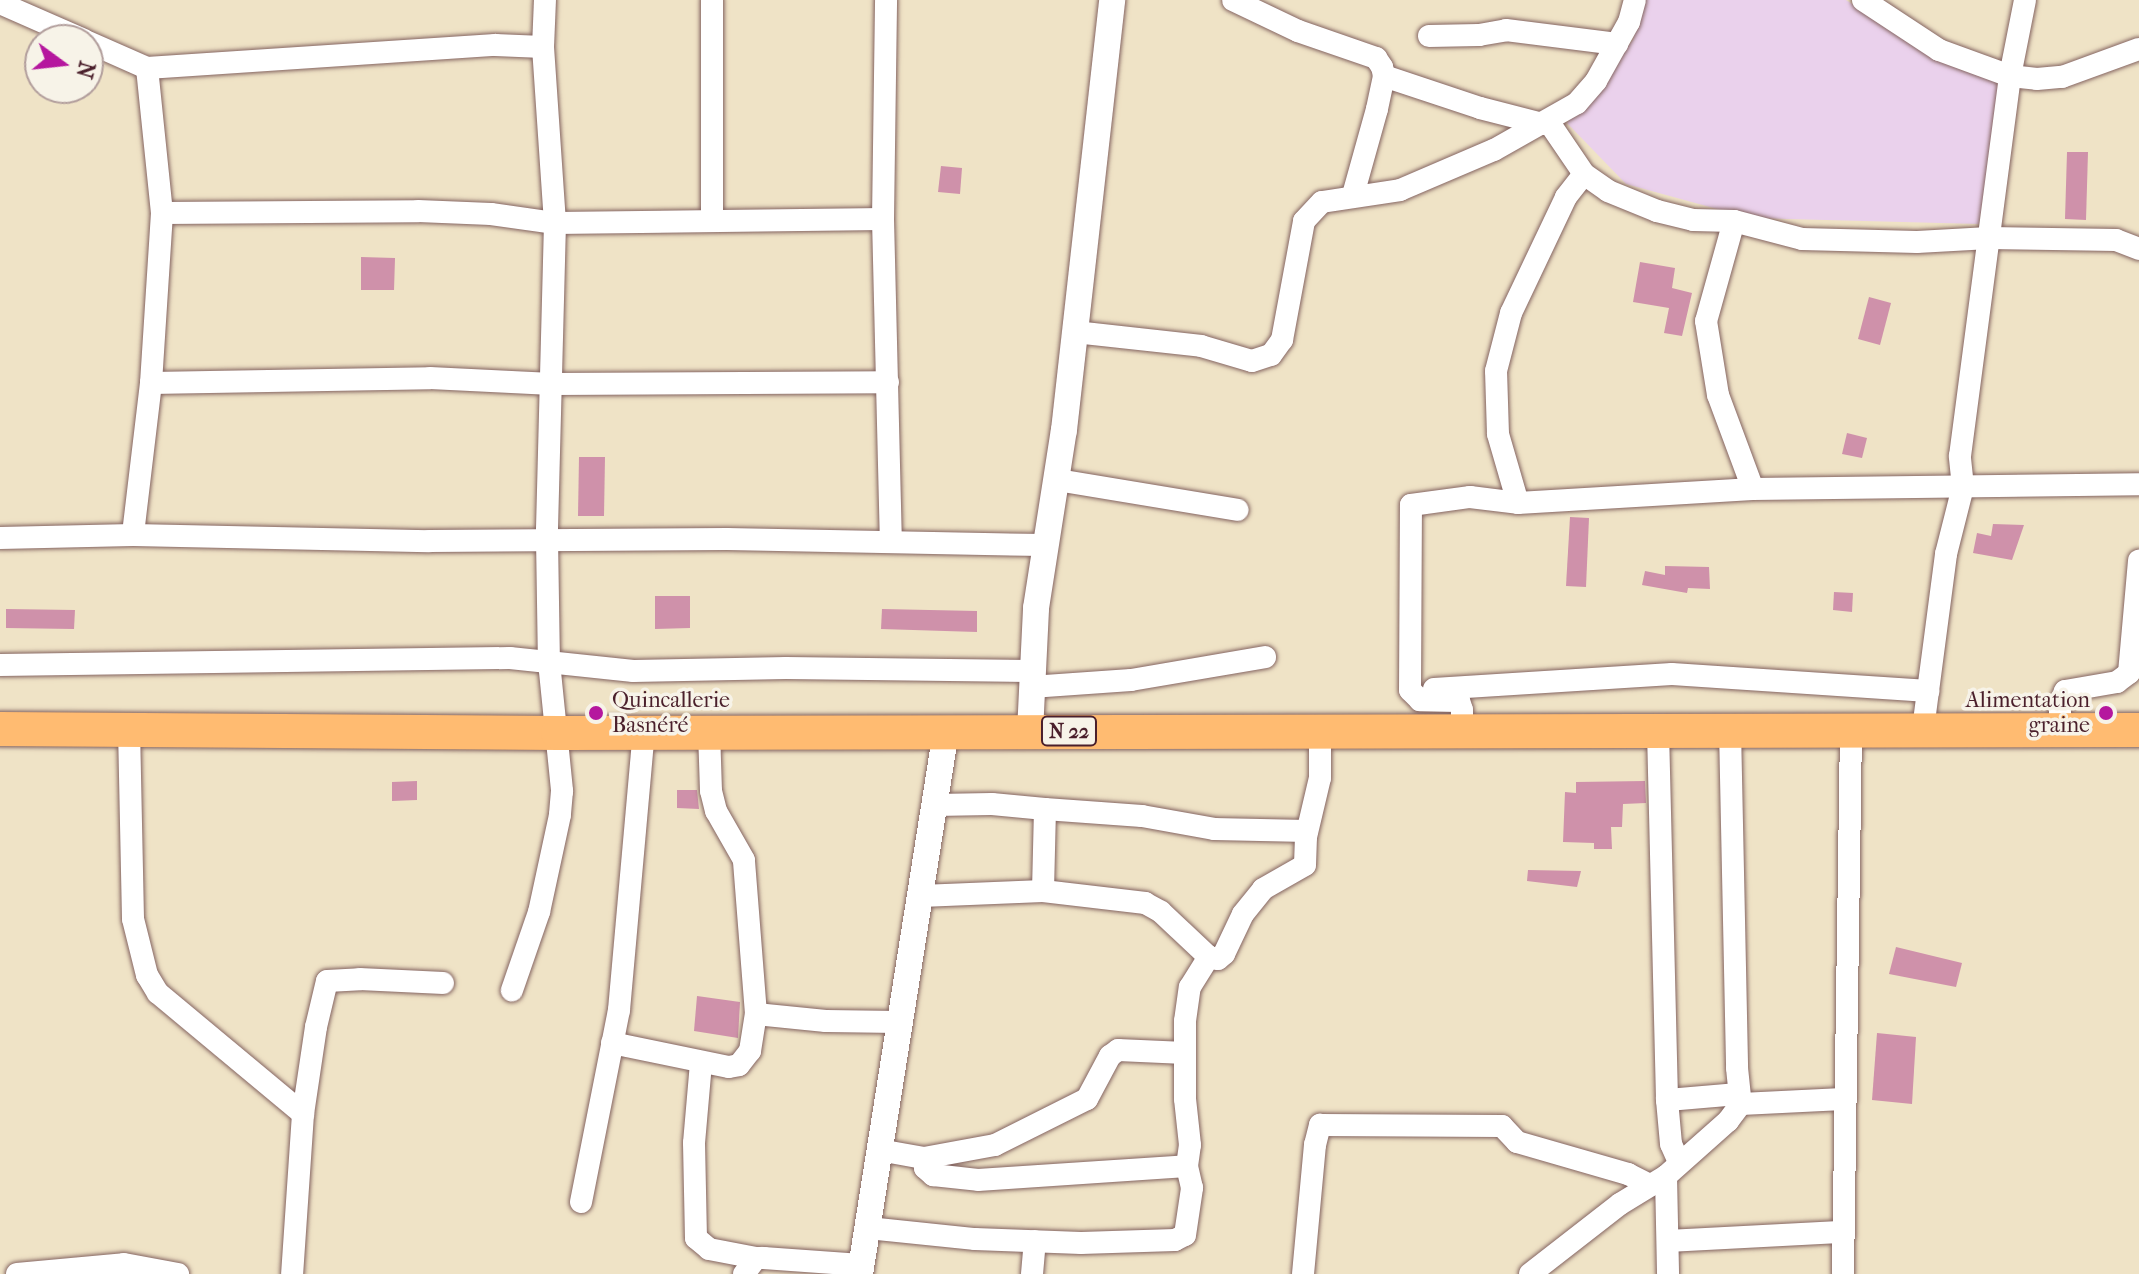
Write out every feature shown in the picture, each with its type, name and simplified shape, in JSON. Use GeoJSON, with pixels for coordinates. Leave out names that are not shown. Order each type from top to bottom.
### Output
{"type":"FeatureCollection","features":[{"type":"Feature","properties":{"kind":"main road","name":"N 22"},"geometry":{"type":"LineString","coordinates":[[0,729],[558,733],[709,730],[1320,733],[1730,729],[2139,730]]}},
{"type":"Feature","properties":{"kind":"street"},"geometry":{"type":"LineString","coordinates":[[512,990],[539,912],[560,815],[558,733],[549,662],[547,538],[555,223],[543,47],[545,0]]}},
{"type":"Feature","properties":{"kind":"street"},"geometry":{"type":"LineString","coordinates":[[712,0],[712,219]]}},
{"type":"Feature","properties":{"kind":"street"},"geometry":{"type":"LineString","coordinates":[[886,0],[883,219],[891,540]]}},
{"type":"Feature","properties":{"kind":"street"},"geometry":{"type":"LineString","coordinates":[[1030,732],[1031,679],[1044,545],[1057,480],[1112,0]]}},
{"type":"Feature","properties":{"kind":"street"},"geometry":{"type":"LineString","coordinates":[[1233,0],[1258,6],[1298,31],[1376,58],[1384,76],[1353,195]]}},
{"type":"Feature","properties":{"kind":"street"},"geometry":{"type":"LineString","coordinates":[[1075,332],[1201,346],[1252,361],[1271,355],[1282,340],[1304,221],[1322,202],[1400,190],[1494,150],[1577,103],[1596,81],[1617,44],[1635,0]]}},
{"type":"Feature","properties":{"kind":"street"},"geometry":{"type":"LineString","coordinates":[[1863,0],[1939,50],[2010,76],[2037,79],[2062,77],[2139,49]]}},
{"type":"Feature","properties":{"kind":"street"},"geometry":{"type":"LineString","coordinates":[[1923,729],[1946,554],[1963,487],[1960,456],[2010,76],[2025,0]]}},
{"type":"Feature","properties":{"kind":"street"},"geometry":{"type":"LineString","coordinates":[[2,4],[47,24]]}},
{"type":"Feature","properties":{"kind":"street"},"geometry":{"type":"LineString","coordinates":[[1429,36],[1479,35],[1506,30],[1617,44]]}},
{"type":"Feature","properties":{"kind":"street"},"geometry":{"type":"LineString","coordinates":[[104,49],[147,68],[495,45],[543,47]]}},
{"type":"Feature","properties":{"kind":"street"},"geometry":{"type":"LineString","coordinates":[[133,535],[151,383],[162,213],[147,68]]}},
{"type":"Feature","properties":{"kind":"street"},"geometry":{"type":"LineString","coordinates":[[1384,76],[1480,108],[1546,122],[1584,174],[1608,191],[1657,211],[1693,220],[1734,221],[1802,239],[1917,242],[1989,238],[2116,240],[2137,247]]}},
{"type":"Feature","properties":{"kind":"street"},"geometry":{"type":"LineString","coordinates":[[1518,503],[1498,434],[1496,371],[1511,313],[1566,197],[1584,174]]}},
{"type":"Feature","properties":{"kind":"street"},"geometry":{"type":"LineString","coordinates":[[162,213],[418,211],[491,214],[555,223],[883,219]]}},
{"type":"Feature","properties":{"kind":"street"},"geometry":{"type":"LineString","coordinates":[[1734,221],[1706,321],[1718,395],[1753,489]]}},
{"type":"Feature","properties":{"kind":"street"},"geometry":{"type":"LineString","coordinates":[[151,383],[430,378],[552,384],[888,382]]}},
{"type":"Feature","properties":{"kind":"street"},"geometry":{"type":"LineString","coordinates":[[1057,480],[1238,510]]}},
{"type":"Feature","properties":{"kind":"street"},"geometry":{"type":"LineString","coordinates":[[1462,732],[1459,701],[1420,700],[1410,690],[1411,505],[1470,497],[1518,503],[1753,489],[2139,484]]}},
{"type":"Feature","properties":{"kind":"street"},"geometry":{"type":"LineString","coordinates":[[0,538],[133,535],[429,541],[547,538],[891,540],[1044,545]]}},
{"type":"Feature","properties":{"kind":"street"},"geometry":{"type":"LineString","coordinates":[[2060,729],[2060,704],[2065,691],[2117,682],[2129,673],[2139,560]]}},
{"type":"Feature","properties":{"kind":"street"},"geometry":{"type":"LineString","coordinates":[[0,665],[510,658],[633,671],[786,668],[1031,679],[1131,680],[1265,657]]}},
{"type":"Feature","properties":{"kind":"street"},"geometry":{"type":"LineString","coordinates":[[1410,690],[1672,674],[1928,691]]}},
{"type":"Feature","properties":{"kind":"street"},"geometry":{"type":"LineString","coordinates":[[129,728],[133,919],[147,975],[167,1001],[250,1066],[303,1114]]}},
{"type":"Feature","properties":{"kind":"street"},"geometry":{"type":"LineString","coordinates":[[1530,1274],[1665,1174],[1728,1121],[1740,1099],[1730,729]]}},
{"type":"Feature","properties":{"kind":"street"},"geometry":{"type":"LineString","coordinates":[[1843,1274],[1843,1099],[1851,729]]}},
{"type":"Feature","properties":{"kind":"street"},"geometry":{"type":"LineString","coordinates":[[612,1043],[701,1063],[739,1065],[750,1051],[756,1014],[744,860],[716,811],[711,791],[709,730]]}},
{"type":"Feature","properties":{"kind":"street"},"geometry":{"type":"LineString","coordinates":[[581,1202],[622,980],[644,731]]}},
{"type":"Feature","properties":{"kind":"street"},"geometry":{"type":"LineString","coordinates":[[701,1063],[694,1143],[696,1238],[709,1249],[750,1266],[861,1270],[946,731]]}},
{"type":"Feature","properties":{"kind":"street"},"geometry":{"type":"LineString","coordinates":[[1658,731],[1667,1100],[1671,1144],[1665,1174],[1668,1274]]}},
{"type":"Feature","properties":{"kind":"street"},"geometry":{"type":"LineString","coordinates":[[921,896],[1043,891],[1145,903],[1209,957],[1218,959],[1224,954],[1243,914],[1263,889],[1278,878],[1302,869],[1307,859],[1307,831],[1320,778],[1320,733]]}},
{"type":"Feature","properties":{"kind":"street"},"geometry":{"type":"LineString","coordinates":[[935,805],[992,804],[1142,816],[1214,829],[1307,831]]}},
{"type":"Feature","properties":{"kind":"street"},"geometry":{"type":"LineString","coordinates":[[1043,891],[1045,809]]}},
{"type":"Feature","properties":{"kind":"street"},"geometry":{"type":"LineString","coordinates":[[868,1228],[1035,1241],[1179,1239],[1188,1229],[1192,1188],[1187,1166],[1190,1145],[1185,1053],[1190,987],[1209,957]]}},
{"type":"Feature","properties":{"kind":"street"},"geometry":{"type":"LineString","coordinates":[[292,1274],[303,1114],[316,1027],[327,981],[443,983]]}},
{"type":"Feature","properties":{"kind":"street"},"geometry":{"type":"LineString","coordinates":[[756,1014],[826,1021],[898,1022]]}},
{"type":"Feature","properties":{"kind":"street"},"geometry":{"type":"LineString","coordinates":[[879,1150],[924,1158],[995,1145],[1073,1109],[1092,1093],[1099,1073],[1118,1050],[1185,1053]]}},
{"type":"Feature","properties":{"kind":"street"},"geometry":{"type":"LineString","coordinates":[[1667,1100],[1843,1099]]}},
{"type":"Feature","properties":{"kind":"street"},"geometry":{"type":"LineString","coordinates":[[1303,1274],[1318,1126],[1502,1126],[1517,1142],[1628,1174],[1665,1174]]}},
{"type":"Feature","properties":{"kind":"street"},"geometry":{"type":"LineString","coordinates":[[924,1158],[925,1168],[933,1175],[978,1180],[1187,1166]]}},
{"type":"Feature","properties":{"kind":"street"},"geometry":{"type":"LineString","coordinates":[[1669,1241],[1843,1232]]}},
{"type":"Feature","properties":{"kind":"street"},"geometry":{"type":"LineString","coordinates":[[1032,1274],[1035,1241]]}},
{"type":"Feature","properties":{"kind":"street"},"geometry":{"type":"LineString","coordinates":[[17,1274],[124,1264],[178,1274]]}},
{"type":"Feature","properties":{"kind":"shaded area"},"geometry":{"type":"Polygon","coordinates":[[[1644,0],[1846,0],[1935,59],[2002,80],[1979,224],[1750,218],[1626,184],[1567,123],[1633,40],[1644,0]]]}},
{"type":"Feature","properties":{"kind":"building"},"geometry":{"type":"Polygon","coordinates":[[[2067,152],[2088,152],[2086,220],[2065,219],[2067,152]]]}},
{"type":"Feature","properties":{"kind":"building"},"geometry":{"type":"Polygon","coordinates":[[[941,166],[962,168],[960,194],[938,192],[941,166]]]}},
{"type":"Feature","properties":{"kind":"building"},"geometry":{"type":"Polygon","coordinates":[[[361,257],[395,258],[394,290],[361,290],[361,257]]]}},
{"type":"Feature","properties":{"kind":"building"},"geometry":{"type":"Polygon","coordinates":[[[1640,262],[1675,268],[1672,288],[1692,293],[1682,336],[1664,333],[1669,308],[1633,302],[1640,262]]]}},
{"type":"Feature","properties":{"kind":"building"},"geometry":{"type":"Polygon","coordinates":[[[1869,297],[1891,303],[1880,345],[1858,339],[1869,297]]]}},
{"type":"Feature","properties":{"kind":"building"},"geometry":{"type":"Polygon","coordinates":[[[1847,433],[1867,438],[1862,458],[1842,454],[1847,433]]]}},
{"type":"Feature","properties":{"kind":"building"},"geometry":{"type":"Polygon","coordinates":[[[579,457],[605,457],[604,516],[578,516],[579,457]]]}},
{"type":"Feature","properties":{"kind":"building"},"geometry":{"type":"Polygon","coordinates":[[[1570,517],[1589,518],[1586,587],[1566,586],[1570,517]]]}},
{"type":"Feature","properties":{"kind":"building"},"geometry":{"type":"Polygon","coordinates":[[[1993,524],[2024,525],[2012,560],[1973,553],[1977,533],[1991,536],[1993,524]]]}},
{"type":"Feature","properties":{"kind":"building"},"geometry":{"type":"Polygon","coordinates":[[[1665,566],[1709,567],[1710,589],[1688,588],[1687,593],[1642,585],[1645,571],[1665,575],[1665,566]]]}},
{"type":"Feature","properties":{"kind":"building"},"geometry":{"type":"Polygon","coordinates":[[[1834,592],[1853,593],[1852,612],[1833,610],[1834,592]]]}},
{"type":"Feature","properties":{"kind":"building"},"geometry":{"type":"Polygon","coordinates":[[[655,596],[690,596],[690,628],[655,629],[655,596]]]}},
{"type":"Feature","properties":{"kind":"building"},"geometry":{"type":"Polygon","coordinates":[[[6,609],[75,610],[74,629],[6,628],[6,609]]]}},
{"type":"Feature","properties":{"kind":"building"},"geometry":{"type":"Polygon","coordinates":[[[882,609],[977,611],[977,632],[881,629],[882,609]]]}},
{"type":"Feature","properties":{"kind":"building"},"geometry":{"type":"Polygon","coordinates":[[[417,781],[417,800],[392,801],[392,782],[417,781]]]}},
{"type":"Feature","properties":{"kind":"building"},"geometry":{"type":"Polygon","coordinates":[[[1645,781],[1646,803],[1623,804],[1622,827],[1611,827],[1612,849],[1594,849],[1594,843],[1563,842],[1565,792],[1576,793],[1576,782],[1645,781]]]}},
{"type":"Feature","properties":{"kind":"building"},"geometry":{"type":"Polygon","coordinates":[[[677,790],[697,790],[699,809],[677,808],[677,790]]]}},
{"type":"Feature","properties":{"kind":"building"},"geometry":{"type":"Polygon","coordinates":[[[1528,870],[1581,871],[1577,887],[1527,881],[1528,870]]]}},
{"type":"Feature","properties":{"kind":"building"},"geometry":{"type":"Polygon","coordinates":[[[1896,947],[1962,963],[1956,987],[1889,974],[1896,947]]]}},
{"type":"Feature","properties":{"kind":"building"},"geometry":{"type":"Polygon","coordinates":[[[697,996],[740,1002],[738,1038],[694,1031],[697,996]]]}},
{"type":"Feature","properties":{"kind":"building"},"geometry":{"type":"Polygon","coordinates":[[[1877,1033],[1916,1037],[1912,1104],[1872,1100],[1877,1033]]]}},
{"type":"Feature","properties":{"kind":"place","name":"Quincallerie Basnéré"},"geometry":{"type":"Point","coordinates":[596,713]}},
{"type":"Feature","properties":{"kind":"place","name":"Alimentation graine"},"geometry":{"type":"Point","coordinates":[2106,713]}}]}
